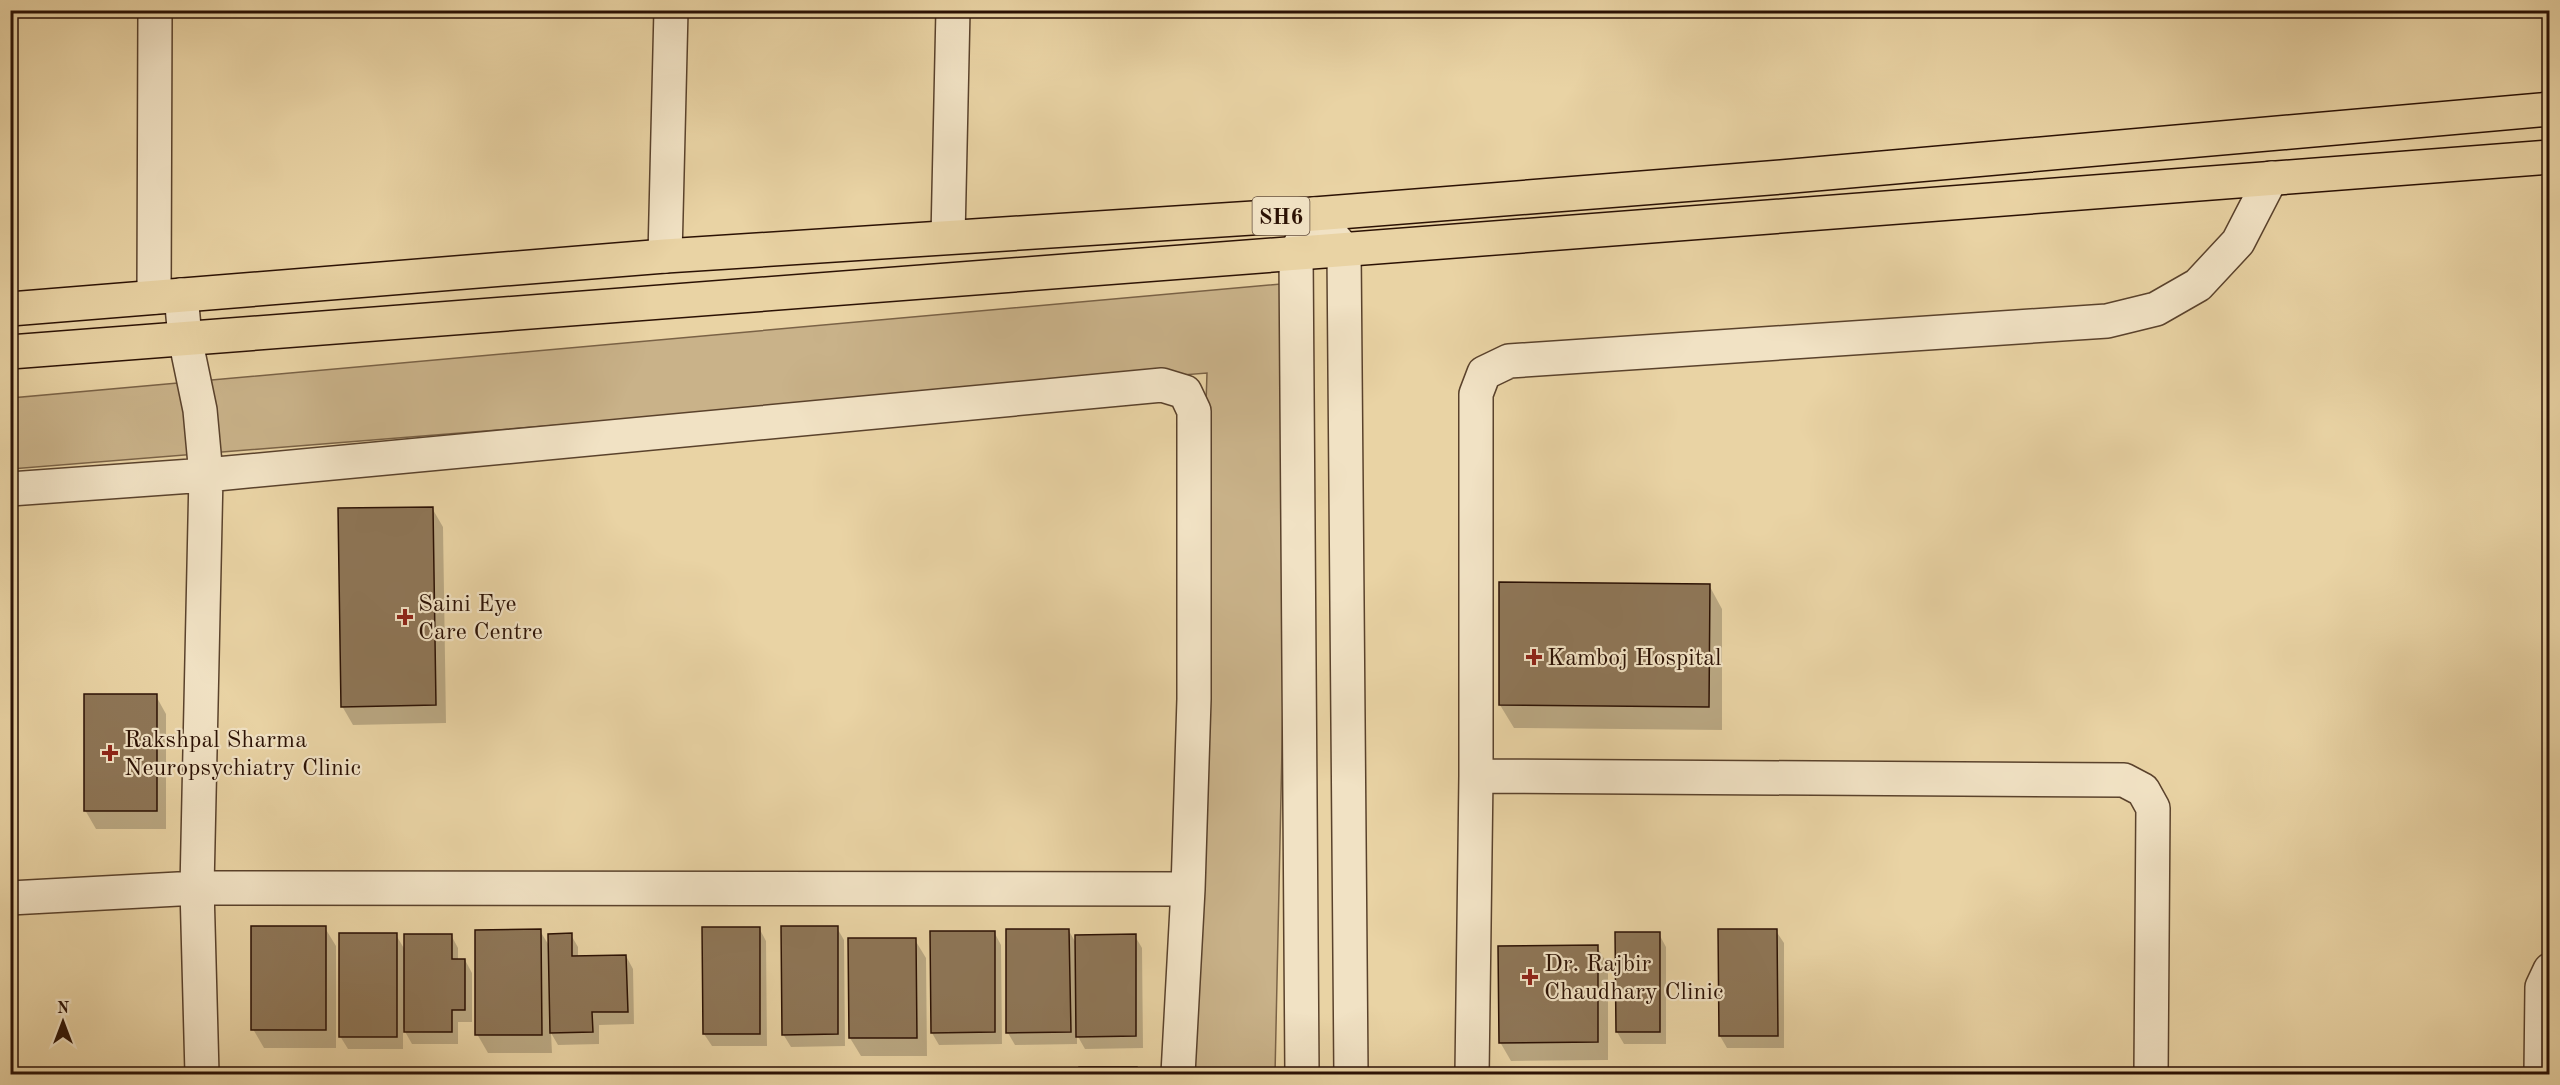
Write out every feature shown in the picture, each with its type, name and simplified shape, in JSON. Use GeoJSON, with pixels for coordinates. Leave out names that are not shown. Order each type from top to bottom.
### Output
{"type":"FeatureCollection","features":[{"type":"Feature","properties":{"kind":"main road","name":"SH6"},"geometry":{"type":"LineString","coordinates":[[10,309],[665,256],[1314,214],[1769,178],[2550,109]]}},
{"type":"Feature","properties":{"kind":"main road","name":"SH6"},"geometry":{"type":"LineString","coordinates":[[10,352],[2550,157]]}},
{"type":"Feature","properties":{"kind":"street"},"geometry":{"type":"LineString","coordinates":[[155,10],[168,296],[185,338],[200,410],[206,475],[197,888],[202,1074]]}},
{"type":"Feature","properties":{"kind":"street"},"geometry":{"type":"LineString","coordinates":[[665,256],[671,10]]}},
{"type":"Feature","properties":{"kind":"street"},"geometry":{"type":"LineString","coordinates":[[948,237],[953,10]]}},
{"type":"Feature","properties":{"kind":"street"},"geometry":{"type":"LineString","coordinates":[[1472,1074],[1476,776],[1476,394],[1484,373],[1509,361],[2107,321],[2156,309],[2198,285],[2238,242],[2271,178]]}},
{"type":"Feature","properties":{"kind":"street"},"geometry":{"type":"LineString","coordinates":[[1302,1074],[1296,254],[1314,214],[1344,250],[1351,1074]]}},
{"type":"Feature","properties":{"kind":"street"},"geometry":{"type":"LineString","coordinates":[[10,489],[206,475],[1162,385],[1185,392],[1194,411],[1194,699],[1188,889],[1178,1074]]}},
{"type":"Feature","properties":{"kind":"street"},"geometry":{"type":"LineString","coordinates":[[1476,776],[2124,780],[2143,790],[2153,808],[2151,1074]]}},
{"type":"Feature","properties":{"kind":"street"},"geometry":{"type":"LineString","coordinates":[[10,898],[197,888],[1188,889]]}},
{"type":"Feature","properties":{"kind":"street"},"geometry":{"type":"LineString","coordinates":[[2541,1074],[2542,987],[2550,970]]}},
{"type":"Feature","properties":{"kind":"shaded area"},"geometry":{"type":"Polygon","coordinates":[[[1292,283],[1275,1074],[1184,1074],[1207,373],[11,469],[11,398],[1292,283]]]}},
{"type":"Feature","properties":{"kind":"building"},"geometry":{"type":"Polygon","coordinates":[[[433,507],[436,705],[341,707],[338,508],[433,507]]]}},
{"type":"Feature","properties":{"kind":"building"},"geometry":{"type":"Polygon","coordinates":[[[1499,582],[1710,584],[1709,707],[1499,705],[1499,582]]]}},
{"type":"Feature","properties":{"kind":"building"},"geometry":{"type":"Polygon","coordinates":[[[84,694],[157,694],[157,811],[84,811],[84,694]]]}},
{"type":"Feature","properties":{"kind":"building"},"geometry":{"type":"Polygon","coordinates":[[[251,926],[326,926],[326,1030],[251,1030],[251,926]]]}},
{"type":"Feature","properties":{"kind":"building"},"geometry":{"type":"Polygon","coordinates":[[[781,926],[838,926],[838,1034],[782,1035],[781,926]]]}},
{"type":"Feature","properties":{"kind":"building"},"geometry":{"type":"Polygon","coordinates":[[[702,927],[760,927],[760,1034],[703,1034],[702,927]]]}},
{"type":"Feature","properties":{"kind":"building"},"geometry":{"type":"Polygon","coordinates":[[[541,929],[542,1035],[475,1035],[475,930],[541,929]]]}},
{"type":"Feature","properties":{"kind":"building"},"geometry":{"type":"Polygon","coordinates":[[[1006,929],[1069,929],[1071,1032],[1006,1033],[1006,929]]]}},
{"type":"Feature","properties":{"kind":"building"},"geometry":{"type":"Polygon","coordinates":[[[1718,929],[1777,929],[1778,1036],[1719,1036],[1718,929]]]}},
{"type":"Feature","properties":{"kind":"building"},"geometry":{"type":"Polygon","coordinates":[[[930,931],[995,931],[995,1032],[931,1033],[930,931]]]}},
{"type":"Feature","properties":{"kind":"building"},"geometry":{"type":"Polygon","coordinates":[[[1615,932],[1660,932],[1660,1032],[1616,1032],[1615,932]]]}},
{"type":"Feature","properties":{"kind":"building"},"geometry":{"type":"Polygon","coordinates":[[[339,933],[397,933],[397,1037],[339,1037],[339,933]]]}},
{"type":"Feature","properties":{"kind":"building"},"geometry":{"type":"Polygon","coordinates":[[[572,933],[572,956],[626,955],[628,1012],[592,1012],[593,1032],[550,1033],[548,934],[572,933]]]}},
{"type":"Feature","properties":{"kind":"building"},"geometry":{"type":"Polygon","coordinates":[[[404,934],[452,934],[452,959],[465,959],[465,1010],[452,1010],[452,1032],[404,1032],[404,934]]]}},
{"type":"Feature","properties":{"kind":"building"},"geometry":{"type":"Polygon","coordinates":[[[1136,934],[1136,1036],[1076,1037],[1075,935],[1136,934]]]}},
{"type":"Feature","properties":{"kind":"building"},"geometry":{"type":"Polygon","coordinates":[[[848,938],[916,938],[917,1038],[849,1038],[848,938]]]}},
{"type":"Feature","properties":{"kind":"building"},"geometry":{"type":"Polygon","coordinates":[[[1598,945],[1598,1042],[1499,1043],[1498,946],[1598,945]]]}},
{"type":"Feature","properties":{"kind":"building"},"geometry":{"type":"Polygon","coordinates":[[[1079,1067],[1137,1067],[1137,1074],[1079,1074],[1079,1067]]]}},
{"type":"Feature","properties":{"kind":"building"},"geometry":{"type":"Polygon","coordinates":[[[549,1068],[618,1068],[618,1074],[549,1074],[549,1068]]]}},
{"type":"Feature","properties":{"kind":"building"},"geometry":{"type":"Polygon","coordinates":[[[478,1070],[545,1070],[545,1074],[478,1074],[478,1070]]]}},
{"type":"Feature","properties":{"kind":"building"},"geometry":{"type":"Polygon","coordinates":[[[251,1071],[326,1071],[326,1074],[251,1074],[251,1071]]]}},
{"type":"Feature","properties":{"kind":"building"},"geometry":{"type":"Polygon","coordinates":[[[924,1071],[1006,1071],[1006,1074],[924,1074],[924,1071]]]}},
{"type":"Feature","properties":{"kind":"building"},"geometry":{"type":"Polygon","coordinates":[[[852,1072],[916,1072],[916,1074],[852,1074],[852,1072]]]}},
{"type":"Feature","properties":{"kind":"place","name":"Saini Eye Care Centre"},"geometry":{"type":"Point","coordinates":[405,617]}},
{"type":"Feature","properties":{"kind":"place","name":"Kamboj Hospital"},"geometry":{"type":"Point","coordinates":[1534,657]}},
{"type":"Feature","properties":{"kind":"place","name":"Rakshpal Sharma Neuropsychiatry Clinic"},"geometry":{"type":"Point","coordinates":[110,753]}},
{"type":"Feature","properties":{"kind":"place","name":"Dr. Rajbir Chaudhary Clinic"},"geometry":{"type":"Point","coordinates":[1530,977]}}]}
